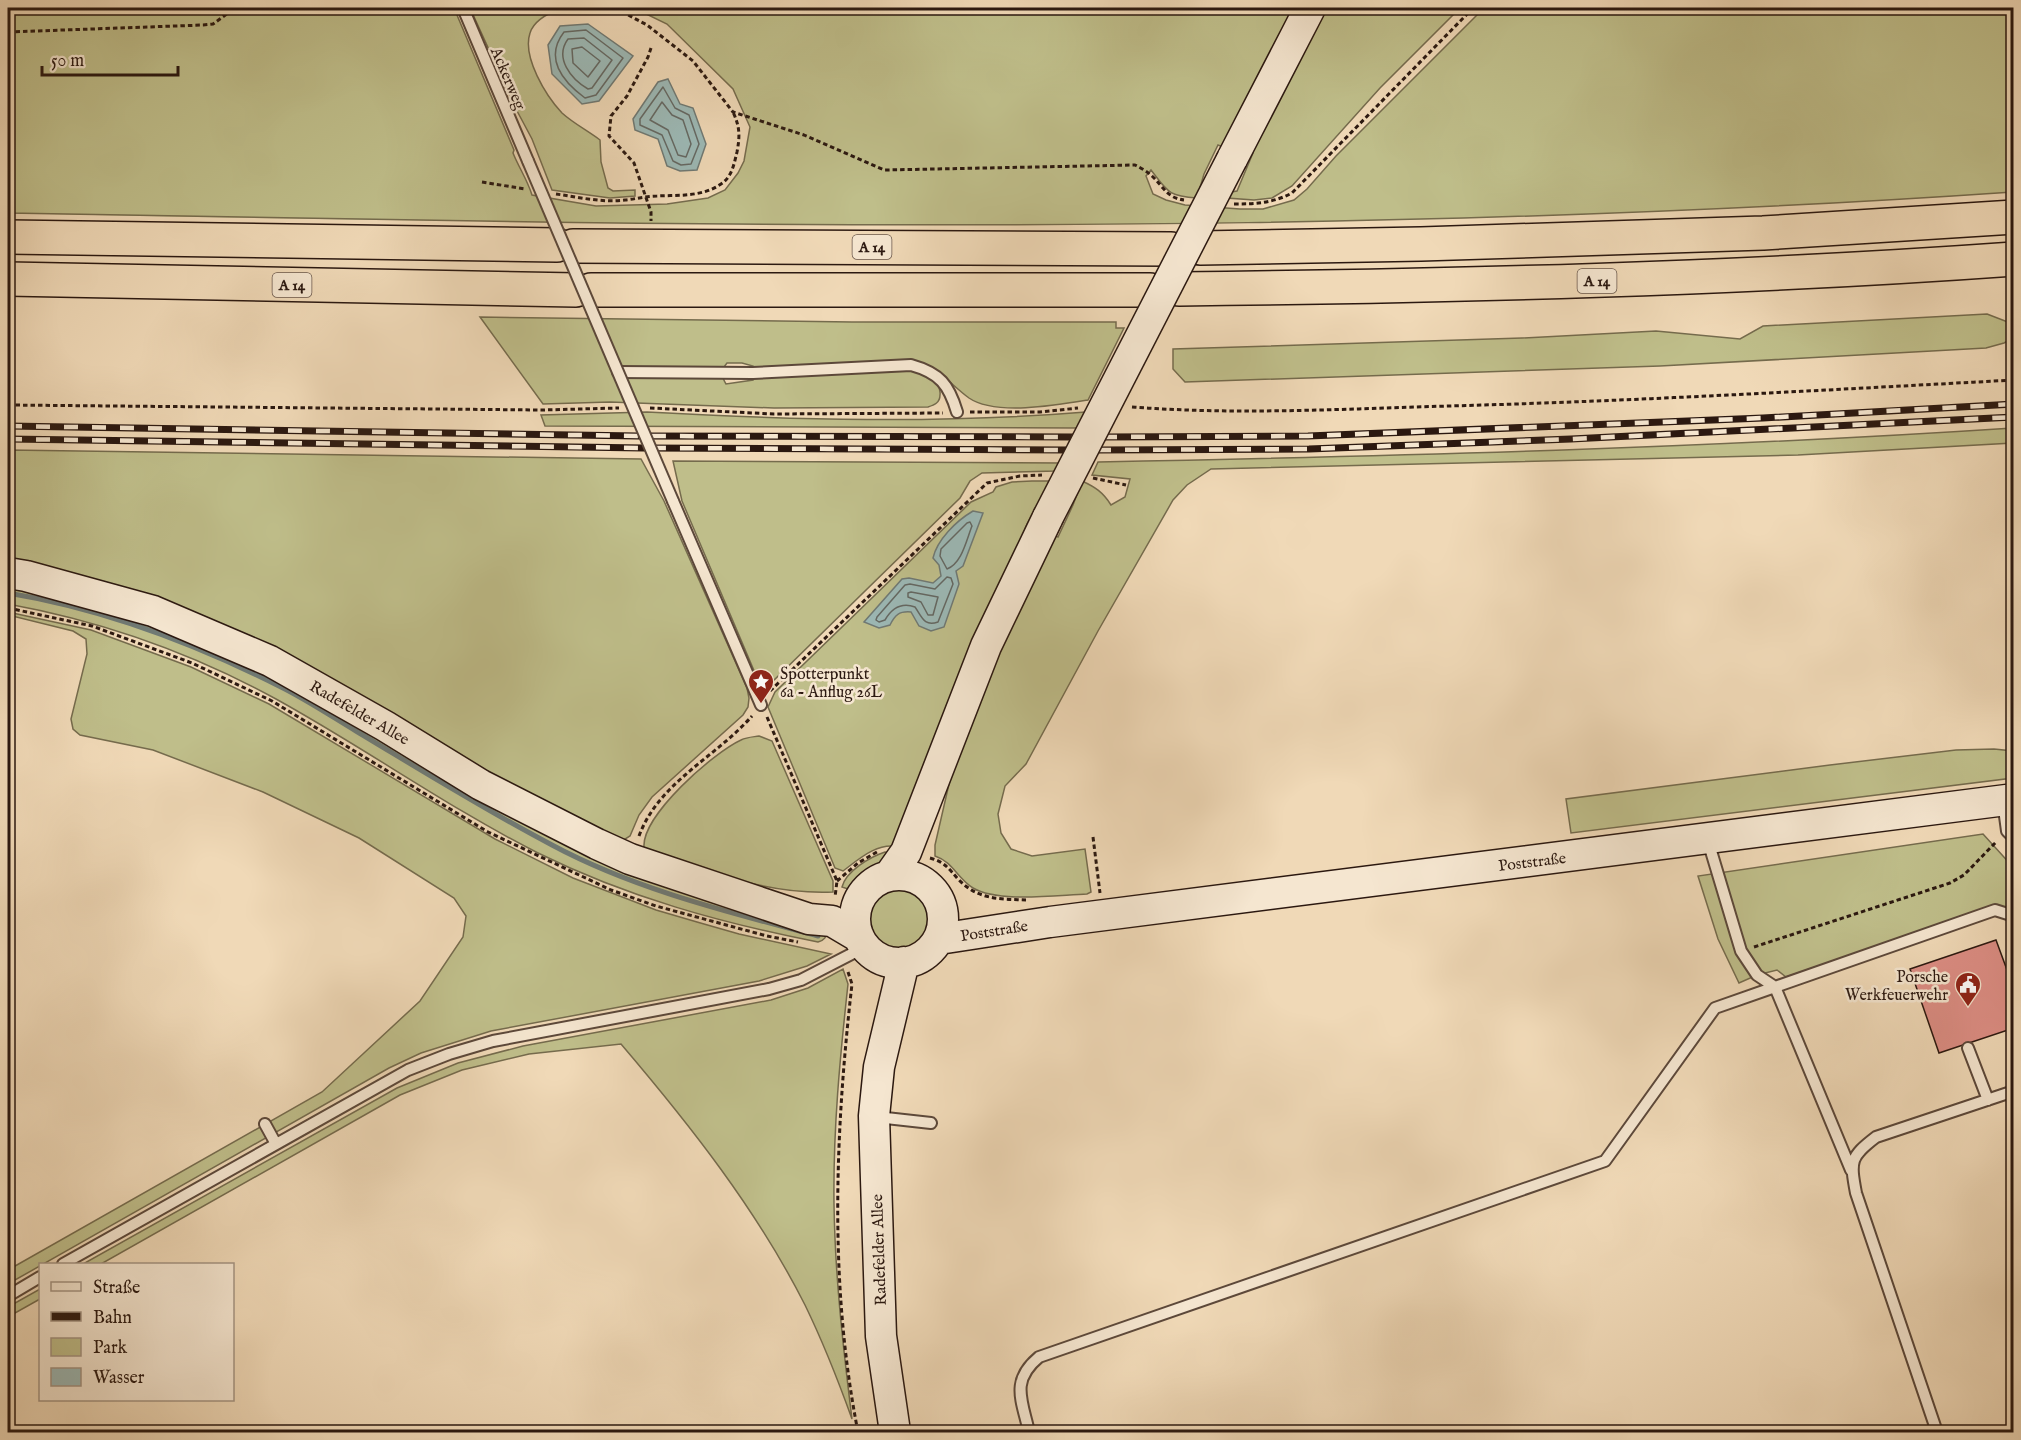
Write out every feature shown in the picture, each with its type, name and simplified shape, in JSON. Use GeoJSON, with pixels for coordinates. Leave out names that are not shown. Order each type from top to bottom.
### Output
{"type":"FeatureCollection","features":[{"type":"Feature","properties":{"kind":"highway","name":"A 14"},"geometry":{"type":"LineString","coordinates":[[8,237],[652,246],[1186,248],[1421,244],[1740,233],[2013,217]]}},
{"type":"Feature","properties":{"kind":"highway","name":"A 14"},"geometry":{"type":"LineString","coordinates":[[8,279],[583,290],[1165,289],[1548,283],[1872,269],[2013,259]]}},
{"type":"Feature","properties":{"kind":"main road"},"geometry":{"type":"LineString","coordinates":[[945,755],[926,857],[937,912],[930,951],[918,958],[869,952],[856,926],[858,904],[887,863],[906,852],[986,646],[1048,517],[1310,8]]}},
{"type":"Feature","properties":{"kind":"main road","name":"Radefelder Allee"},"geometry":{"type":"LineString","coordinates":[[8,573],[153,611],[270,661],[385,726],[481,785],[597,844],[630,859],[808,919],[832,921],[869,952],[879,1066],[874,1116],[881,1336],[895,1432]]}},
{"type":"Feature","properties":{"kind":"main road","name":"Poststraße"},"geometry":{"type":"LineString","coordinates":[[937,912],[1050,922],[2008,800]]}},
{"type":"Feature","properties":{"kind":"main road"},"geometry":{"type":"LineString","coordinates":[[887,863],[903,875],[917,878],[937,912]]}},
{"type":"Feature","properties":{"kind":"main road","name":"Radefelder Allee"},"geometry":{"type":"LineString","coordinates":[[699,882],[808,902],[858,904]]}},
{"type":"Feature","properties":{"kind":"lane","name":"Ackerweg"},"geometry":{"type":"LineString","coordinates":[[463,8],[761,705]]}},
{"type":"Feature","properties":{"kind":"lane"},"geometry":{"type":"LineString","coordinates":[[618,372],[753,373],[911,365],[926,369],[938,376],[951,392],[957,412]]}},
{"type":"Feature","properties":{"kind":"lane"},"geometry":{"type":"LineString","coordinates":[[2008,800],[2010,835]]}},
{"type":"Feature","properties":{"kind":"lane"},"geometry":{"type":"LineString","coordinates":[[1707,838],[1741,951],[1757,975],[1775,987],[1851,1170],[1856,1193],[1937,1432]]}},
{"type":"Feature","properties":{"kind":"lane"},"geometry":{"type":"LineString","coordinates":[[1029,1432],[1020,1380],[1026,1368],[1039,1357],[1605,1161],[1715,1008],[1995,910],[2013,916]]}},
{"type":"Feature","properties":{"kind":"lane"},"geometry":{"type":"LineString","coordinates":[[65,1263],[408,1070],[449,1054],[493,1041],[769,989],[801,980],[869,952]]}},
{"type":"Feature","properties":{"kind":"lane"},"geometry":{"type":"LineString","coordinates":[[1968,1048],[1988,1100]]}},
{"type":"Feature","properties":{"kind":"lane"},"geometry":{"type":"LineString","coordinates":[[1851,1170],[1857,1152],[1876,1137],[2013,1091]]}},
{"type":"Feature","properties":{"kind":"lane"},"geometry":{"type":"LineString","coordinates":[[874,1116],[932,1123]]}},
{"type":"Feature","properties":{"kind":"lane"},"geometry":{"type":"LineString","coordinates":[[265,1124],[276,1144]]}},
{"type":"Feature","properties":{"kind":"lane"},"geometry":{"type":"LineString","coordinates":[[8,1296],[39,1278]]}},
{"type":"Feature","properties":{"kind":"path"},"geometry":{"type":"LineString","coordinates":[[8,32],[213,24],[235,8]]}},
{"type":"Feature","properties":{"kind":"path"},"geometry":{"type":"LineString","coordinates":[[548,192],[592,200],[699,194],[722,184],[732,171],[740,136],[739,124],[733,112],[693,61],[647,25],[615,8]]}},
{"type":"Feature","properties":{"kind":"path"},"geometry":{"type":"LineString","coordinates":[[1234,204],[1277,201],[1293,193],[1473,8]]}},
{"type":"Feature","properties":{"kind":"path"},"geometry":{"type":"LineString","coordinates":[[651,48],[627,96],[611,116],[609,136],[634,163],[651,213],[652,246]]}},
{"type":"Feature","properties":{"kind":"path"},"geometry":{"type":"LineString","coordinates":[[733,112],[804,135],[884,170],[1135,165],[1152,175],[1165,192],[1177,199],[1187,200]]}},
{"type":"Feature","properties":{"kind":"path"},"geometry":{"type":"LineString","coordinates":[[482,182],[526,189]]}},
{"type":"Feature","properties":{"kind":"path"},"geometry":{"type":"LineString","coordinates":[[1130,407],[1196,412],[1484,405],[1769,394],[2013,380]]}},
{"type":"Feature","properties":{"kind":"path"},"geometry":{"type":"LineString","coordinates":[[8,405],[542,410],[625,407]]}},
{"type":"Feature","properties":{"kind":"path"},"geometry":{"type":"LineString","coordinates":[[649,408],[774,414],[907,414],[1040,412],[1081,407]]}},
{"type":"Feature","properties":{"kind":"path"},"geometry":{"type":"LineString","coordinates":[[630,859],[645,818],[664,793],[739,731],[772,688],[987,483],[1020,476],[1044,475]]}},
{"type":"Feature","properties":{"kind":"path"},"geometry":{"type":"LineString","coordinates":[[1082,476],[1126,485]]}},
{"type":"Feature","properties":{"kind":"path"},"geometry":{"type":"LineString","coordinates":[[8,608],[92,626],[192,663],[272,702],[488,832],[611,890],[656,906],[767,936],[798,942]]}},
{"type":"Feature","properties":{"kind":"path"},"geometry":{"type":"LineString","coordinates":[[761,705],[837,881],[875,852],[887,863]]}},
{"type":"Feature","properties":{"kind":"path"},"geometry":{"type":"LineString","coordinates":[[1741,951],[1950,883],[1964,875],[2010,835]]}},
{"type":"Feature","properties":{"kind":"path"},"geometry":{"type":"LineString","coordinates":[[1093,837],[1103,915]]}},
{"type":"Feature","properties":{"kind":"path"},"geometry":{"type":"LineString","coordinates":[[858,1432],[841,1310],[837,1203],[839,1118],[851,976],[869,952]]}},
{"type":"Feature","properties":{"kind":"green space"},"geometry":{"type":"Polygon","coordinates":[[[8,8],[454,8],[532,195],[596,206],[667,204],[708,198],[725,190],[744,161],[750,127],[733,89],[667,24],[634,8],[1298,8],[1223,147],[1218,145],[1204,174],[1197,198],[1170,192],[1151,170],[1146,176],[1153,194],[1166,200],[1185,205],[1263,209],[1294,200],[1307,189],[1336,156],[1484,8],[2013,8],[2013,192],[1822,204],[1631,212],[1248,223],[864,225],[8,213],[8,8]]]}},
{"type":"Feature","properties":{"kind":"green space"},"geometry":{"type":"Polygon","coordinates":[[[470,8],[562,8],[543,17],[532,28],[528,43],[532,64],[549,97],[562,113],[600,140],[601,162],[608,188],[613,191],[635,190],[635,196],[610,198],[552,190],[532,139],[470,8]]]}},
{"type":"Feature","properties":{"kind":"green space"},"geometry":{"type":"Polygon","coordinates":[[[1323,8],[1460,8],[1380,88],[1292,186],[1272,198],[1254,200],[1227,198],[1231,192],[1237,191],[1253,153],[1252,150],[1323,8]]]}},
{"type":"Feature","properties":{"kind":"green space"},"geometry":{"type":"Polygon","coordinates":[[[1987,314],[2013,324],[2013,338],[1986,348],[1660,366],[1185,382],[1173,369],[1173,349],[1522,338],[1656,331],[1740,339],[1763,326],[1987,314]]]}},
{"type":"Feature","properties":{"kind":"green space"},"geometry":{"type":"Polygon","coordinates":[[[480,317],[852,322],[1116,322],[1116,328],[1124,328],[1088,400],[1027,408],[994,407],[980,403],[969,398],[931,368],[916,361],[753,368],[753,366],[742,363],[727,363],[722,373],[726,384],[753,380],[753,378],[904,369],[928,376],[940,389],[938,402],[928,407],[774,408],[610,402],[543,404],[480,317]]]}},
{"type":"Feature","properties":{"kind":"green space"},"geometry":{"type":"Polygon","coordinates":[[[647,412],[867,420],[977,418],[1086,412],[1078,428],[545,426],[541,415],[647,412]]]}},
{"type":"Feature","properties":{"kind":"green space"},"geometry":{"type":"Polygon","coordinates":[[[2013,428],[2013,443],[1798,455],[1211,469],[1187,485],[1173,500],[1026,764],[1005,786],[998,814],[1001,833],[1011,849],[1032,856],[1085,849],[1091,892],[1028,897],[984,893],[973,888],[946,862],[935,856],[935,845],[964,729],[1051,534],[1058,537],[1082,481],[1098,490],[1111,505],[1125,497],[1130,479],[1092,475],[1098,462],[1556,450],[1785,441],[2013,428]]]}},
{"type":"Feature","properties":{"kind":"green space"},"geometry":{"type":"Polygon","coordinates":[[[8,450],[641,459],[664,501],[747,688],[748,707],[743,715],[652,797],[639,815],[630,836],[619,843],[570,821],[359,699],[8,564],[8,450]]]}},
{"type":"Feature","properties":{"kind":"green space"},"geometry":{"type":"Polygon","coordinates":[[[673,461],[1061,463],[1056,471],[982,473],[970,481],[960,498],[770,684],[766,685],[758,680],[682,501],[673,461]]]}},
{"type":"Feature","properties":{"kind":"green space"},"geometry":{"type":"Polygon","coordinates":[[[1051,481],[1027,524],[1025,529],[1029,531],[899,847],[876,849],[843,871],[835,868],[768,707],[775,692],[971,502],[993,492],[996,487],[1012,482],[1051,481]]]}},
{"type":"Feature","properties":{"kind":"green space"},"geometry":{"type":"Polygon","coordinates":[[[8,583],[33,587],[226,651],[463,786],[828,929],[826,936],[818,942],[710,917],[640,895],[572,869],[504,835],[309,718],[244,682],[179,653],[112,629],[8,604],[8,583]]]}},
{"type":"Feature","properties":{"kind":"green space"},"geometry":{"type":"Polygon","coordinates":[[[8,612],[91,630],[191,667],[269,704],[495,839],[573,878],[656,910],[739,934],[831,954],[807,966],[759,981],[491,1031],[421,1053],[389,1068],[45,1263],[39,1263],[39,1266],[8,1284],[8,1270],[322,1092],[420,1001],[463,937],[466,916],[454,898],[359,838],[263,792],[153,750],[80,735],[73,729],[71,719],[87,654],[86,639],[73,631],[8,615],[8,612]]]}},
{"type":"Feature","properties":{"kind":"green space"},"geometry":{"type":"Polygon","coordinates":[[[759,736],[772,741],[833,881],[833,892],[808,892],[759,885],[644,848],[646,835],[654,819],[697,771],[743,739],[759,736]]]}},
{"type":"Feature","properties":{"kind":"green space"},"geometry":{"type":"Polygon","coordinates":[[[1956,750],[2013,751],[2013,778],[1571,833],[1566,799],[1956,750]]]}},
{"type":"Feature","properties":{"kind":"green space"},"geometry":{"type":"Polygon","coordinates":[[[1983,834],[2013,867],[2013,910],[1995,908],[1977,912],[1786,977],[1777,970],[1739,983],[1718,939],[1698,876],[1983,834]]]}},
{"type":"Feature","properties":{"kind":"green space"},"geometry":{"type":"Polygon","coordinates":[[[885,852],[896,853],[853,886],[848,889],[842,887],[853,870],[885,852]]]}},
{"type":"Feature","properties":{"kind":"green space"},"geometry":{"type":"Polygon","coordinates":[[[893,885],[907,885],[919,890],[929,900],[934,919],[929,938],[919,948],[907,953],[893,953],[881,948],[871,938],[866,926],[866,912],[871,900],[881,890],[893,885]]]}},
{"type":"Feature","properties":{"kind":"green space"},"geometry":{"type":"Polygon","coordinates":[[[843,969],[848,984],[838,1094],[834,1204],[840,1312],[852,1419],[812,1319],[766,1236],[697,1137],[621,1044],[529,1054],[462,1070],[400,1095],[103,1263],[85,1263],[397,1088],[458,1063],[523,1046],[771,1000],[808,988],[843,969]]]}},
{"type":"Feature","properties":{"kind":"green space"},"geometry":{"type":"Polygon","coordinates":[[[39,1290],[39,1300],[8,1317],[8,1307],[39,1290]]]}},
{"type":"Feature","properties":{"kind":"water"},"geometry":{"type":"Polygon","coordinates":[[[588,24],[633,56],[599,101],[582,104],[552,74],[548,45],[560,26],[588,24]]]}},
{"type":"Feature","properties":{"kind":"water"},"geometry":{"type":"Polygon","coordinates":[[[668,79],[680,104],[693,108],[706,144],[697,170],[680,171],[667,166],[658,139],[635,130],[633,119],[658,82],[668,79]]]}},
{"type":"Feature","properties":{"kind":"water"},"geometry":{"type":"Polygon","coordinates":[[[973,511],[983,513],[963,566],[956,571],[959,584],[944,627],[931,631],[919,626],[911,612],[900,613],[890,625],[879,628],[864,622],[902,579],[909,578],[933,583],[941,576],[939,565],[933,558],[935,551],[948,532],[973,511]]]}},
{"type":"Feature","properties":{"kind":"building","name":"Porsche Werkfeuerwehr"},"geometry":{"type":"Polygon","coordinates":[[[1996,940],[2014,989],[2014,1028],[1939,1053],[1910,969],[1996,940]]]}},
{"type":"Feature","properties":{"kind":"waterway"},"geometry":{"type":"LineString","coordinates":[[8,593],[79,608],[182,642],[300,697],[478,804],[583,861],[682,898],[818,936]]}},
{"type":"Feature","properties":{"kind":"railway"},"geometry":{"type":"LineString","coordinates":[[1103,437],[1308,436],[1763,418],[2014,404]]}},
{"type":"Feature","properties":{"kind":"railway"},"geometry":{"type":"LineString","coordinates":[[1097,450],[1309,449],[1571,439],[2014,417]]}},
{"type":"Feature","properties":{"kind":"railway"},"geometry":{"type":"LineString","coordinates":[[8,426],[638,436],[1073,437]]}},
{"type":"Feature","properties":{"kind":"railway"},"geometry":{"type":"LineString","coordinates":[[8,439],[643,448],[1068,450]]}},
{"type":"Feature","properties":{"kind":"place","name":"Spotterpunkt 6a - Anflug 26L"},"geometry":{"type":"Point","coordinates":[761,705]}},
{"type":"Feature","properties":{"kind":"place","name":"Porsche Werkfeuerwehr"},"geometry":{"type":"Point","coordinates":[1968,1008]}}]}
